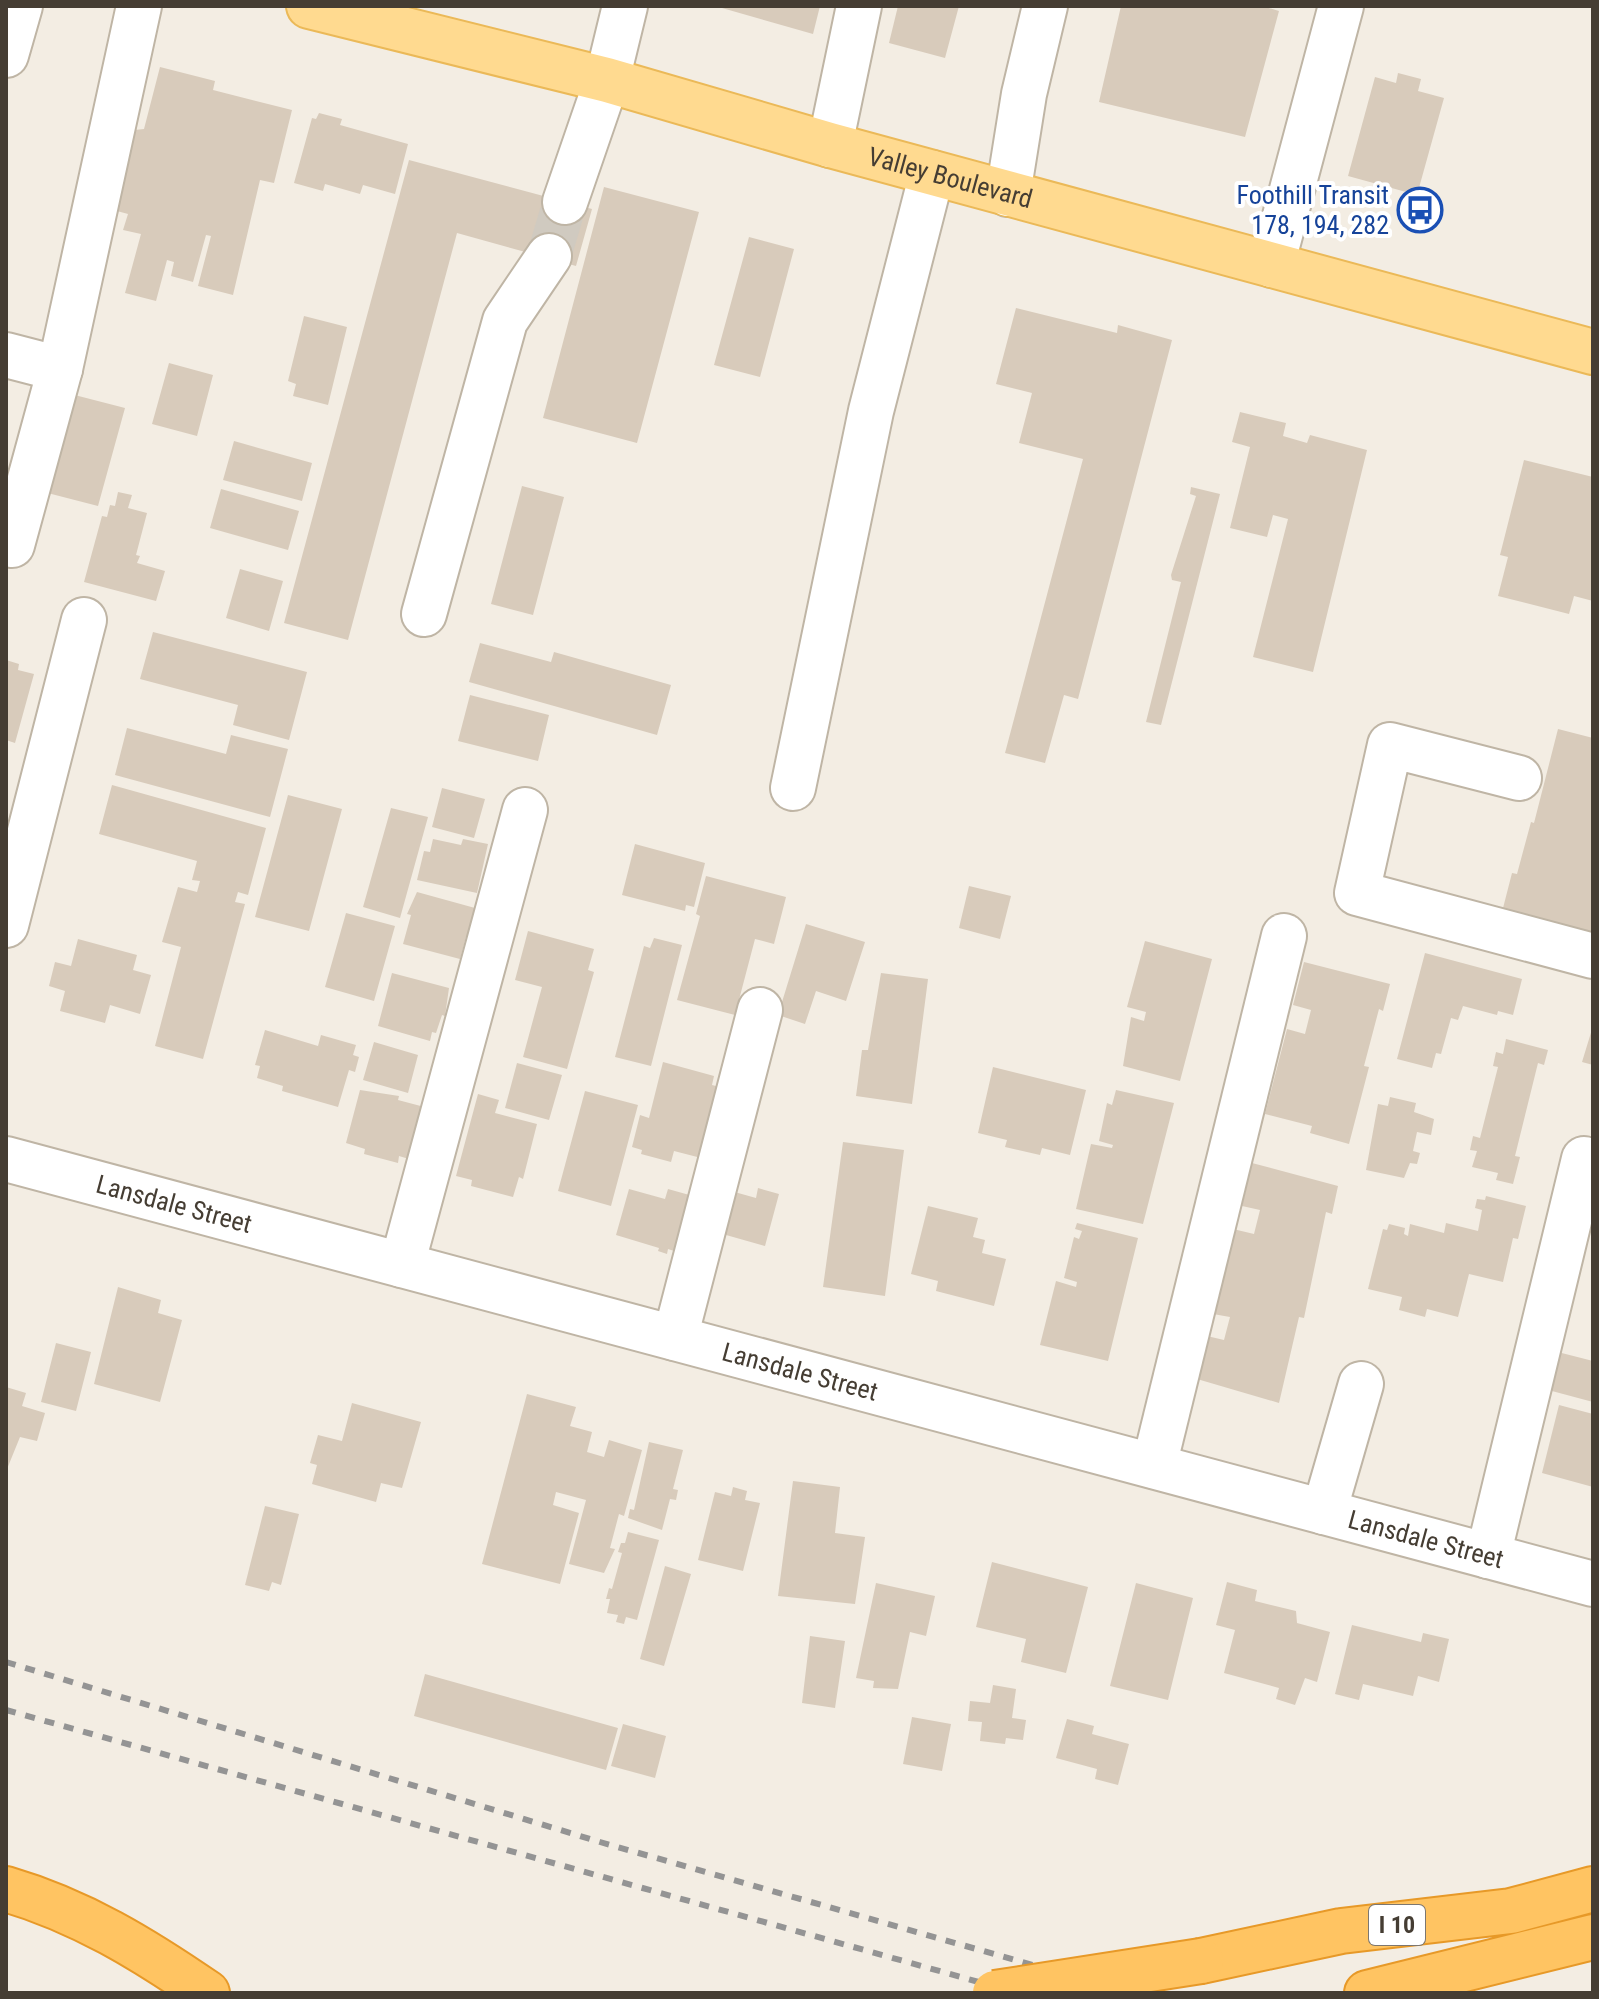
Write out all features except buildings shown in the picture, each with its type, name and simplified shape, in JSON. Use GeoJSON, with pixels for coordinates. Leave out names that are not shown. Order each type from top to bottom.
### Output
{"type":"FeatureCollection","features":[{"type":"Feature","properties":{"kind":"highway"},"geometry":{"type":"LineString","coordinates":[[6,1889],[46,1900],[104,1927],[207,1993]]}},
{"type":"Feature","properties":{"kind":"highway","name":"I 10"},"geometry":{"type":"LineString","coordinates":[[995,1993],[1201,1961],[1341,1931],[1511,1911],[1593,1889]]}},
{"type":"Feature","properties":{"kind":"highway"},"geometry":{"type":"LineString","coordinates":[[1367,1993],[1593,1937]]}},
{"type":"Feature","properties":{"kind":"main road","name":"Valley Boulevard"},"geometry":{"type":"LineString","coordinates":[[309,6],[607,80],[830,145],[1593,352]]}},
{"type":"Feature","properties":{"kind":"street"},"geometry":{"type":"LineString","coordinates":[[6,55],[20,6]]}},
{"type":"Feature","properties":{"kind":"street"},"geometry":{"type":"LineString","coordinates":[[6,544],[12,545],[60,369],[139,6]]}},
{"type":"Feature","properties":{"kind":"street"},"geometry":{"type":"LineString","coordinates":[[565,202],[607,80],[625,6]]}},
{"type":"Feature","properties":{"kind":"street"},"geometry":{"type":"LineString","coordinates":[[830,145],[859,6]]}},
{"type":"Feature","properties":{"kind":"street"},"geometry":{"type":"LineString","coordinates":[[1008,194],[1024,94],[1045,6]]}},
{"type":"Feature","properties":{"kind":"street"},"geometry":{"type":"LineString","coordinates":[[1272,265],[1341,6]]}},
{"type":"Feature","properties":{"kind":"street"},"geometry":{"type":"LineString","coordinates":[[793,788],[871,411],[932,173]]}},
{"type":"Feature","properties":{"kind":"street"},"geometry":{"type":"LineString","coordinates":[[424,614],[505,321],[549,256]]}},
{"type":"Feature","properties":{"kind":"street"},"geometry":{"type":"LineString","coordinates":[[6,355],[60,369]]}},
{"type":"Feature","properties":{"kind":"street"},"geometry":{"type":"LineString","coordinates":[[6,925],[84,620]]}},
{"type":"Feature","properties":{"kind":"street"},"geometry":{"type":"LineString","coordinates":[[1519,778],[1390,745],[1357,893],[1593,956]]}},
{"type":"Feature","properties":{"kind":"street"},"geometry":{"type":"LineString","coordinates":[[402,1265],[525,810]]}},
{"type":"Feature","properties":{"kind":"street"},"geometry":{"type":"LineString","coordinates":[[1154,1466],[1284,936]]}},
{"type":"Feature","properties":{"kind":"street"},"geometry":{"type":"LineString","coordinates":[[675,1338],[760,1010]]}},
{"type":"Feature","properties":{"kind":"street","name":"Lansdale Street"},"geometry":{"type":"LineString","coordinates":[[6,1159],[1593,1584]]}},
{"type":"Feature","properties":{"kind":"street"},"geometry":{"type":"LineString","coordinates":[[1488,1556],[1584,1159]]}},
{"type":"Feature","properties":{"kind":"street"},"geometry":{"type":"LineString","coordinates":[[1324,1512],[1361,1384]]}},
{"type":"Feature","properties":{"kind":"tunnel"},"geometry":{"type":"LineString","coordinates":[[549,256],[565,202]]}},
{"type":"Feature","properties":{"kind":"railway"},"geometry":{"type":"LineString","coordinates":[[6,1662],[600,1842],[1131,1993]]}},
{"type":"Feature","properties":{"kind":"railway"},"geometry":{"type":"LineString","coordinates":[[6,1710],[1018,1993]]}},
{"type":"Feature","properties":{"kind":"place","name":"Foothill Transit 178, 194, 282"},"geometry":{"type":"Point","coordinates":[1420,210]}}]}
